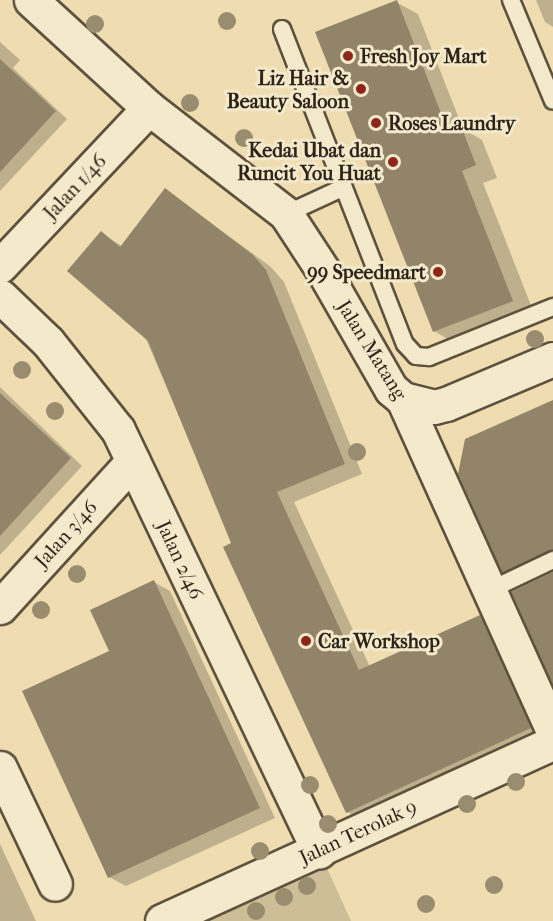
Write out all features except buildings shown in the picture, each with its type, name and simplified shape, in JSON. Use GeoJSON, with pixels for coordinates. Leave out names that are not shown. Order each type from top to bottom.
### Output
{"type":"FeatureCollection","features":[{"type":"Feature","properties":{"kind":"street","name":"Jalan Matang"},"geometry":{"type":"LineString","coordinates":[[31,0],[149,108],[286,214],[324,272],[391,388],[403,399],[553,731]]}},
{"type":"Feature","properties":{"kind":"street","name":"Jalan 1/46"},"geometry":{"type":"LineString","coordinates":[[0,266],[149,108]]}},
{"type":"Feature","properties":{"kind":"street","name":"Jalan 2/46"},"geometry":{"type":"LineString","coordinates":[[0,296],[48,342],[95,396],[118,430],[318,851]]}},
{"type":"Feature","properties":{"kind":"street"},"geometry":{"type":"LineString","coordinates":[[403,399],[434,407],[446,404],[553,359]]}},
{"type":"Feature","properties":{"kind":"street","name":"Jalan 3/46"},"geometry":{"type":"LineString","coordinates":[[0,607],[133,461]]}},
{"type":"Feature","properties":{"kind":"street","name":"Jalan Terolak 9"},"geometry":{"type":"LineString","coordinates":[[162,921],[553,743]]}},
{"type":"Feature","properties":{"kind":"street"},"geometry":{"type":"LineString","coordinates":[[0,768],[55,884]]}},
{"type":"Feature","properties":{"kind":"lane"},"geometry":{"type":"LineString","coordinates":[[511,0],[553,101]]}},
{"type":"Feature","properties":{"kind":"lane"},"geometry":{"type":"LineString","coordinates":[[282,29],[342,188],[405,344],[416,356],[429,357],[553,307]]}},
{"type":"Feature","properties":{"kind":"lane"},"geometry":{"type":"LineString","coordinates":[[286,214],[342,188]]}},
{"type":"Feature","properties":{"kind":"lane"},"geometry":{"type":"LineString","coordinates":[[490,590],[553,560]]}},
{"type":"Feature","properties":{"kind":"shaded area"},"geometry":{"type":"Polygon","coordinates":[[[325,864],[351,921],[205,921],[325,864]]]}},
{"type":"Feature","properties":{"kind":"place","name":"Fresh Joy Mart"},"geometry":{"type":"Point","coordinates":[348,56]}},
{"type":"Feature","properties":{"kind":"place","name":"Liz Hair & Beauty Saloon"},"geometry":{"type":"Point","coordinates":[361,89]}},
{"type":"Feature","properties":{"kind":"place","name":"Roses Laundry"},"geometry":{"type":"Point","coordinates":[376,123]}},
{"type":"Feature","properties":{"kind":"place","name":"Kedai Ubat dan Runcit You Huat"},"geometry":{"type":"Point","coordinates":[393,162]}},
{"type":"Feature","properties":{"kind":"place","name":"99 Speedmart"},"geometry":{"type":"Point","coordinates":[438,272]}},
{"type":"Feature","properties":{"kind":"place","name":"Car Workshop"},"geometry":{"type":"Point","coordinates":[306,641]}}]}
